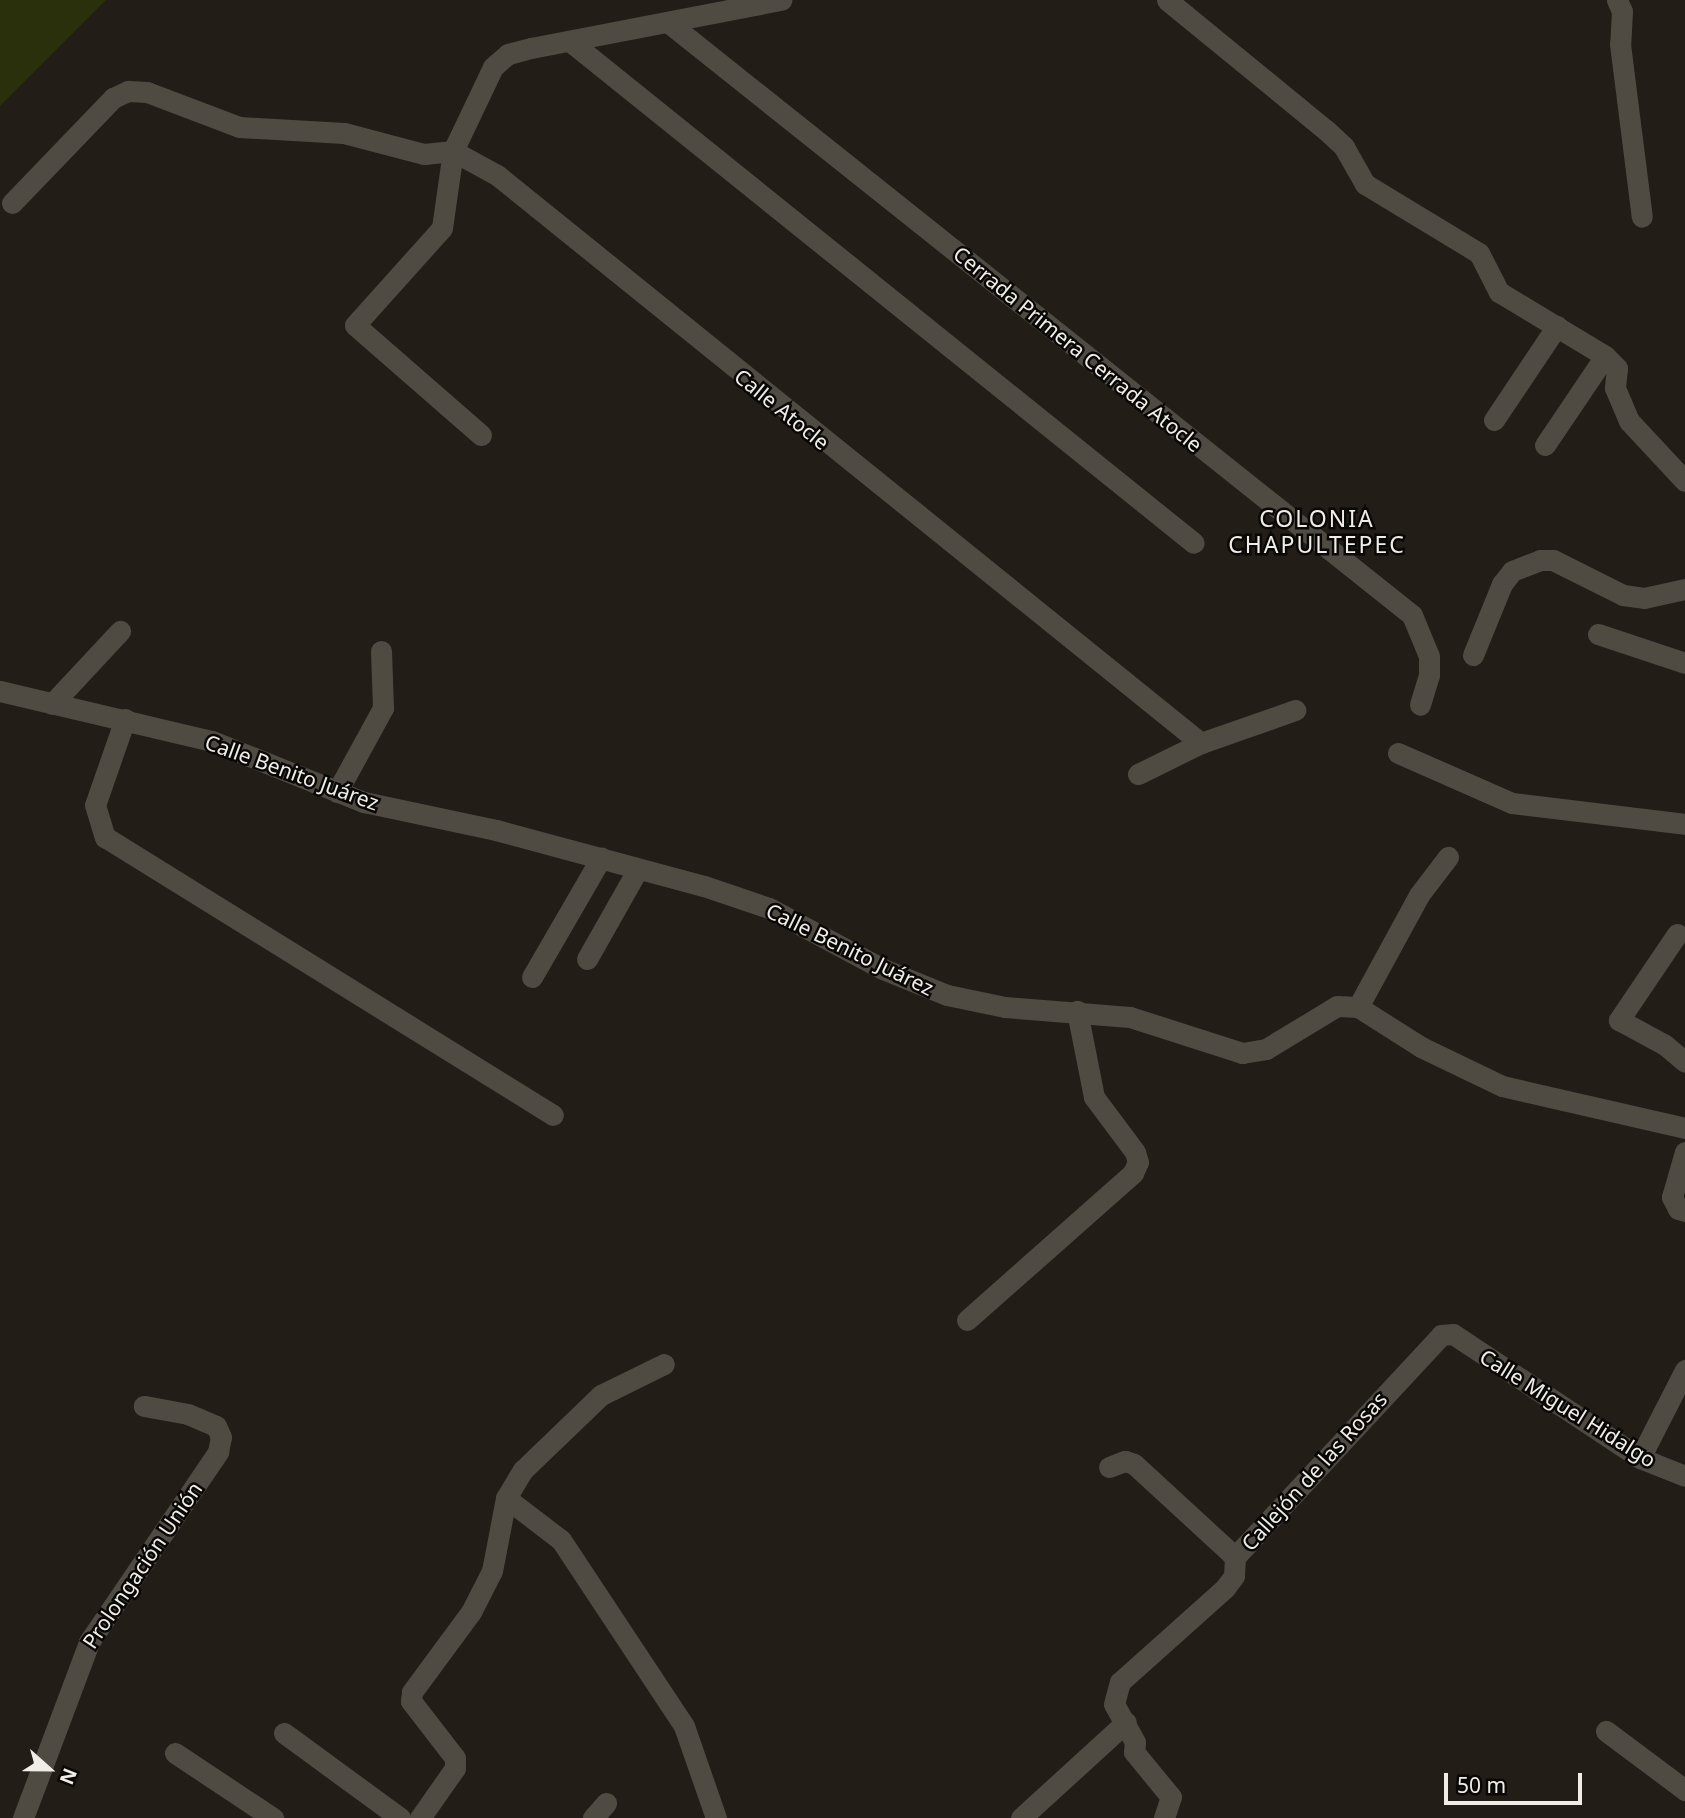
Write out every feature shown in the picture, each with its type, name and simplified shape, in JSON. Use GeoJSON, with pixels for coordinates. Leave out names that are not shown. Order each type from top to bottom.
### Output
{"type":"FeatureCollection","features":[{"type":"Feature","properties":{"kind":"street"},"geometry":{"type":"LineString","coordinates":[[481,435],[355,325],[442,228],[453,151],[494,67],[508,54],[781,0]]}},
{"type":"Feature","properties":{"kind":"street"},"geometry":{"type":"LineString","coordinates":[[1167,0],[1326,130],[1344,147],[1365,184],[1479,253],[1499,292],[1605,356],[1616,368],[1615,388],[1629,421],[1685,481]]}},
{"type":"Feature","properties":{"kind":"street"},"geometry":{"type":"LineString","coordinates":[[1617,0],[1622,11],[1620,44],[1642,217]]}},
{"type":"Feature","properties":{"kind":"street","name":"Cerrada Primera Cerrada Atocle"},"geometry":{"type":"LineString","coordinates":[[669,23],[1412,615],[1429,656],[1429,675],[1420,705]]}},
{"type":"Feature","properties":{"kind":"street"},"geometry":{"type":"LineString","coordinates":[[571,42],[1194,543]]}},
{"type":"Feature","properties":{"kind":"street"},"geometry":{"type":"LineString","coordinates":[[12,203],[113,98],[128,91],[147,92],[239,127],[344,133],[424,155],[453,151]]}},
{"type":"Feature","properties":{"kind":"street","name":"Calle Atocle"},"geometry":{"type":"LineString","coordinates":[[453,151],[497,175],[1201,743]]}},
{"type":"Feature","properties":{"kind":"street"},"geometry":{"type":"LineString","coordinates":[[1494,421],[1557,326]]}},
{"type":"Feature","properties":{"kind":"street"},"geometry":{"type":"LineString","coordinates":[[1545,445],[1605,356]]}},
{"type":"Feature","properties":{"kind":"street"},"geometry":{"type":"LineString","coordinates":[[1473,655],[1502,584],[1512,571],[1540,560],[1553,560],[1623,595],[1644,598],[1685,589]]}},
{"type":"Feature","properties":{"kind":"street"},"geometry":{"type":"LineString","coordinates":[[52,704],[120,631]]}},
{"type":"Feature","properties":{"kind":"street"},"geometry":{"type":"LineString","coordinates":[[1598,634],[1685,663]]}},
{"type":"Feature","properties":{"kind":"street"},"geometry":{"type":"LineString","coordinates":[[337,792],[383,708],[381,651]]}},
{"type":"Feature","properties":{"kind":"street","name":"Calle Benito Juárez"},"geometry":{"type":"LineString","coordinates":[[0,691],[125,719],[264,759],[337,792],[601,858],[769,908],[883,969],[947,995],[1005,1007],[1077,1011],[1145,1020],[1242,1053],[1266,1049],[1337,1006],[1358,1007]]}},
{"type":"Feature","properties":{"kind":"street"},"geometry":{"type":"LineString","coordinates":[[1138,774],[1201,743],[1295,710]]}},
{"type":"Feature","properties":{"kind":"street"},"geometry":{"type":"LineString","coordinates":[[125,719],[95,806],[105,837],[553,1115]]}},
{"type":"Feature","properties":{"kind":"street"},"geometry":{"type":"LineString","coordinates":[[1398,753],[1512,803],[1685,824]]}},
{"type":"Feature","properties":{"kind":"street"},"geometry":{"type":"LineString","coordinates":[[1448,857],[1419,895],[1358,1007],[1421,1047],[1502,1086],[1685,1128]]}},
{"type":"Feature","properties":{"kind":"street"},"geometry":{"type":"LineString","coordinates":[[532,977],[601,858]]}},
{"type":"Feature","properties":{"kind":"street"},"geometry":{"type":"LineString","coordinates":[[587,959],[638,869]]}},
{"type":"Feature","properties":{"kind":"street"},"geometry":{"type":"LineString","coordinates":[[1677,934],[1619,1020],[1665,1045],[1683,1061]]}},
{"type":"Feature","properties":{"kind":"street"},"geometry":{"type":"LineString","coordinates":[[967,1320],[1133,1173],[1138,1162],[1135,1152],[1094,1097],[1077,1011]]}},
{"type":"Feature","properties":{"kind":"street"},"geometry":{"type":"LineString","coordinates":[[1685,1152],[1672,1197],[1678,1209],[1685,1211]]}},
{"type":"Feature","properties":{"kind":"street","name":"Calle Miguel Hidalgo"},"geometry":{"type":"LineString","coordinates":[[1453,1334],[1640,1458],[1685,1476]]}},
{"type":"Feature","properties":{"kind":"street","name":"Callejón de las Rosas"},"geometry":{"type":"LineString","coordinates":[[1164,1818],[1171,1797],[1134,1752],[1135,1742],[1114,1704],[1120,1682],[1225,1588],[1234,1576],[1235,1557],[1432,1342],[1441,1335],[1453,1334]]}},
{"type":"Feature","properties":{"kind":"street"},"geometry":{"type":"LineString","coordinates":[[420,1818],[455,1768],[455,1758],[411,1701],[412,1692],[471,1612],[492,1571],[500,1550],[506,1498],[523,1470],[601,1395],[664,1364]]}},
{"type":"Feature","properties":{"kind":"street"},"geometry":{"type":"LineString","coordinates":[[1640,1458],[1685,1370]]}},
{"type":"Feature","properties":{"kind":"street","name":"Prolongación Unión"},"geometry":{"type":"LineString","coordinates":[[23,1818],[89,1642],[218,1452],[221,1437],[216,1426],[188,1414],[144,1406]]}},
{"type":"Feature","properties":{"kind":"street"},"geometry":{"type":"LineString","coordinates":[[1109,1466],[1125,1461],[1134,1464],[1235,1557]]}},
{"type":"Feature","properties":{"kind":"street"},"geometry":{"type":"LineString","coordinates":[[506,1498],[561,1540],[684,1726],[716,1818]]}},
{"type":"Feature","properties":{"kind":"street"},"geometry":{"type":"LineString","coordinates":[[1021,1818],[1126,1722]]}},
{"type":"Feature","properties":{"kind":"street"},"geometry":{"type":"LineString","coordinates":[[1606,1731],[1685,1790]]}},
{"type":"Feature","properties":{"kind":"street"},"geometry":{"type":"LineString","coordinates":[[284,1733],[400,1818]]}},
{"type":"Feature","properties":{"kind":"street"},"geometry":{"type":"LineString","coordinates":[[175,1753],[273,1818]]}},
{"type":"Feature","properties":{"kind":"green space"},"geometry":{"type":"Polygon","coordinates":[[[0,0],[106,0],[0,106],[0,0]]]}},
{"type":"Feature","properties":{"kind":"district","name":"COLONIA CHAPULTEPEC"},"geometry":{"type":"Point","coordinates":[1317,531]}}]}
